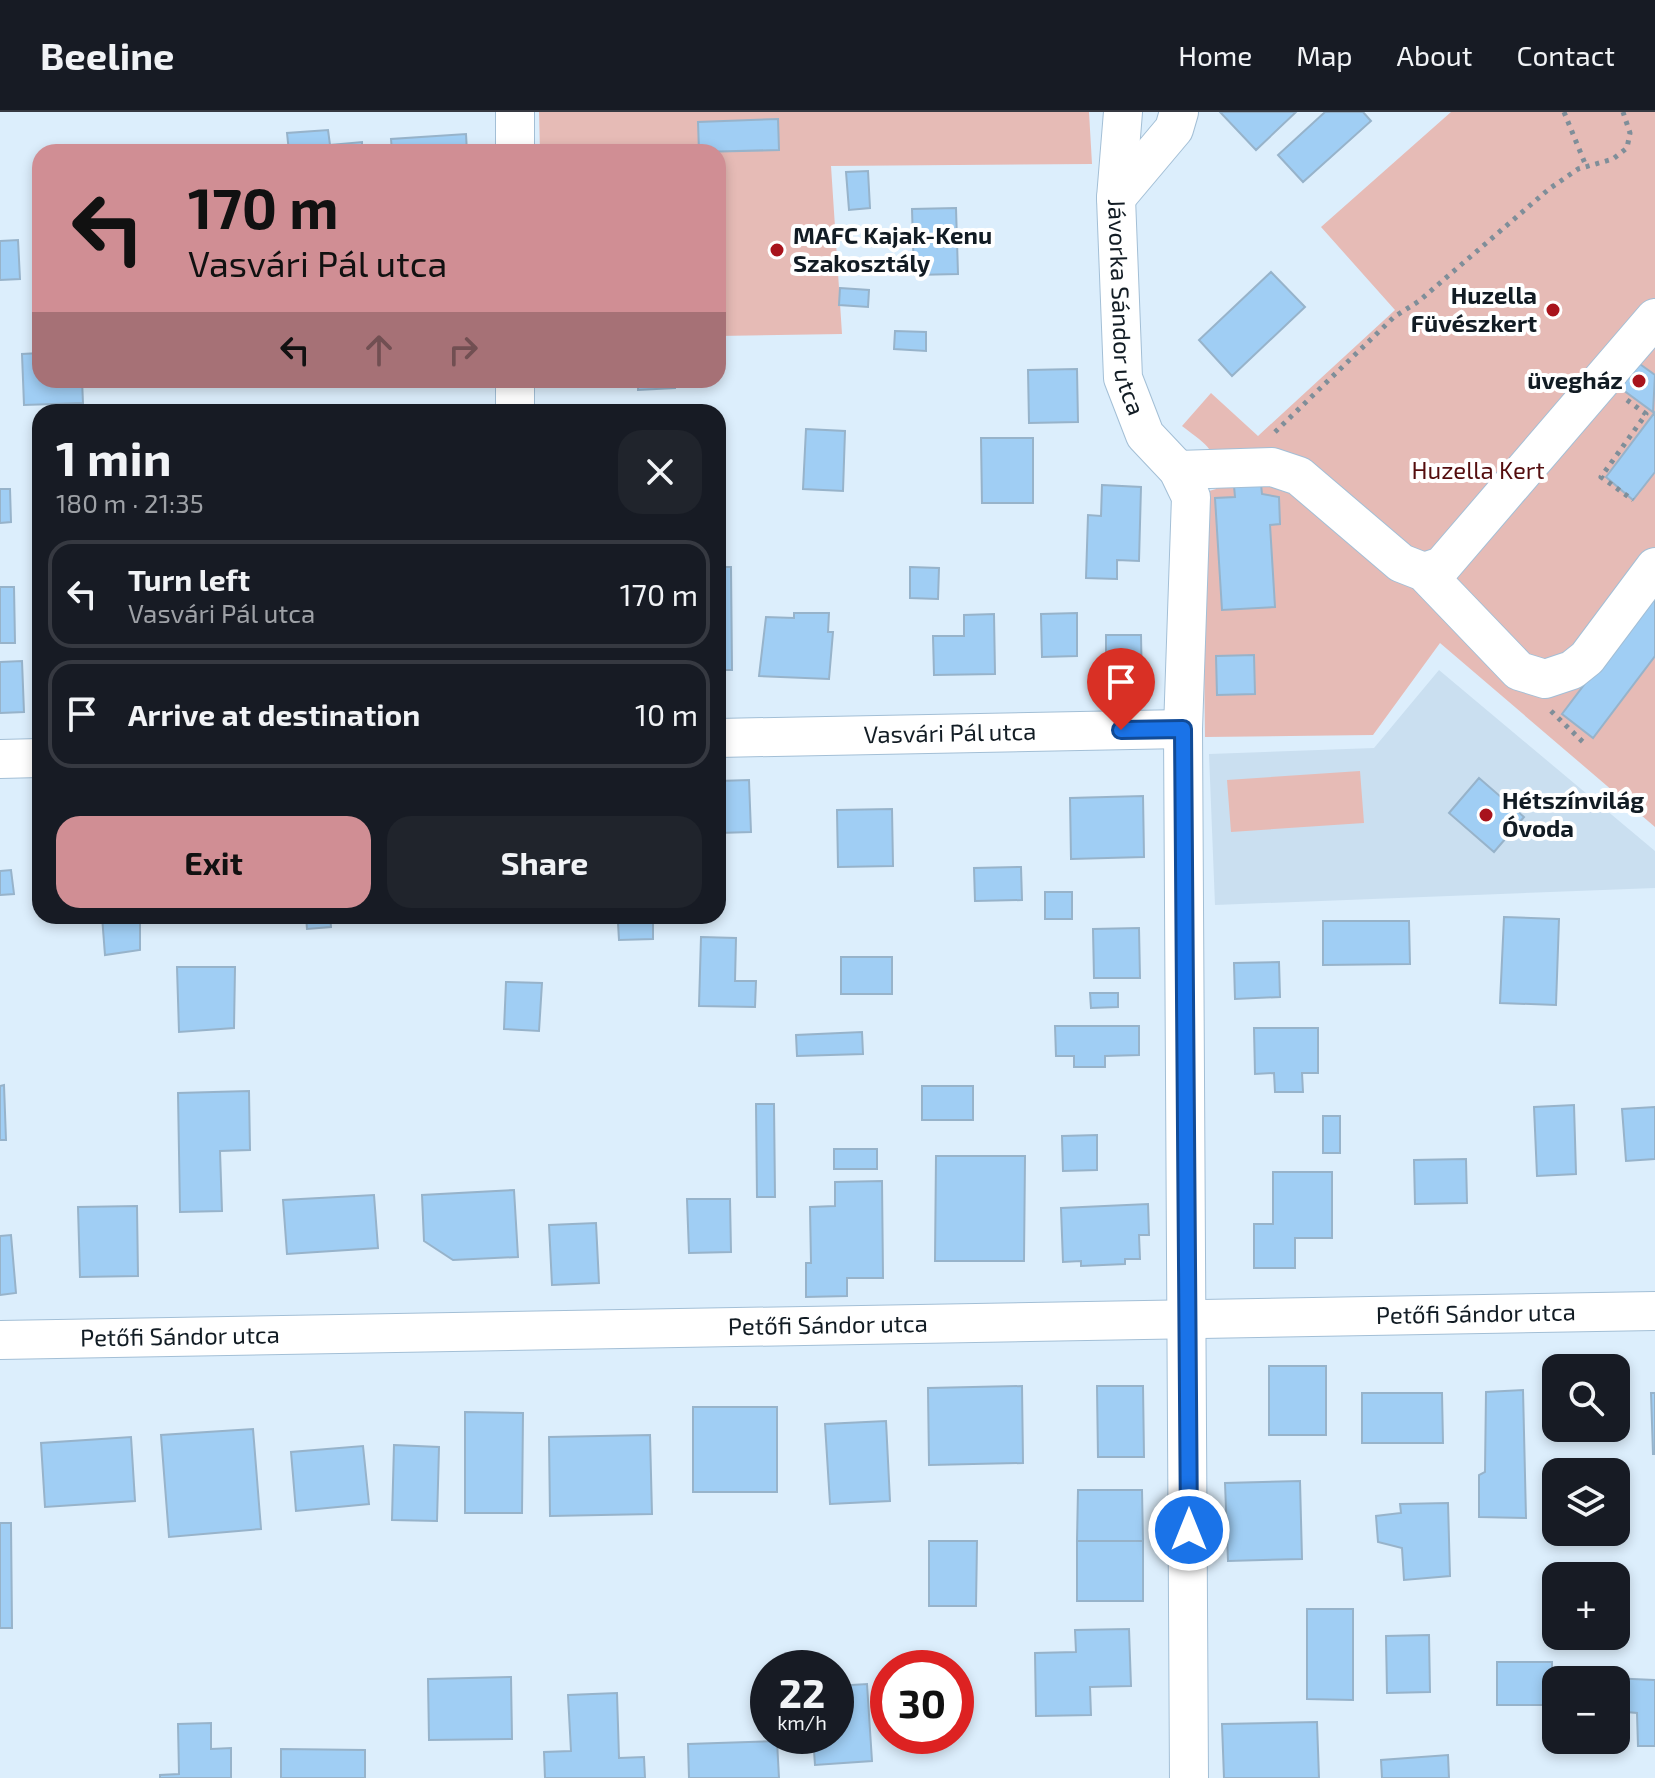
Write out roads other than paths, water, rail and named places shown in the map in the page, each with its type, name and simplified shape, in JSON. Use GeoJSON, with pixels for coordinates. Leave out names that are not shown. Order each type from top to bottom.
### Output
{"type":"FeatureCollection","features":[{"type":"Feature","properties":{"kind":"street"},"geometry":{"type":"LineString","coordinates":[[515,112],[515,144]]}},
{"type":"Feature","properties":{"kind":"street","name":"Jávorka Sándor utca"},"geometry":{"type":"LineString","coordinates":[[1123,112],[1116,198],[1123,378],[1145,435],[1178,470],[1191,497],[1183,729],[1189,1320],[1189,1778]]}},
{"type":"Feature","properties":{"kind":"street"},"geometry":{"type":"LineString","coordinates":[[1116,198],[1174,129],[1179,112]]}},
{"type":"Feature","properties":{"kind":"street"},"geometry":{"type":"LineString","coordinates":[[1424,572],[1442,566],[1655,318]]}},
{"type":"Feature","properties":{"kind":"street"},"geometry":{"type":"LineString","coordinates":[[1178,470],[1272,467],[1299,476],[1401,563],[1424,572],[1513,665],[1532,677],[1545,679],[1572,670],[1587,658],[1655,567]]}},
{"type":"Feature","properties":{"kind":"street","name":"Vasvári Pál utca"},"geometry":{"type":"LineString","coordinates":[[726,738],[1183,729]]}},
{"type":"Feature","properties":{"kind":"street"},"geometry":{"type":"LineString","coordinates":[[0,759],[32,758]]}},
{"type":"Feature","properties":{"kind":"street","name":"Petőfi Sándor utca"},"geometry":{"type":"LineString","coordinates":[[0,1340],[1655,1311]]}},
{"type":"Feature","properties":{"kind":"place","name":"MAFC Kajak-Kenu Szakosztály"},"geometry":{"type":"Point","coordinates":[777,250]}},
{"type":"Feature","properties":{"kind":"place","name":"Huzella Füvészkert"},"geometry":{"type":"Point","coordinates":[1553,310]}},
{"type":"Feature","properties":{"kind":"place","name":"üvegház"},"geometry":{"type":"Point","coordinates":[1639,381]}},
{"type":"Feature","properties":{"kind":"place","name":"Hétszínvilág Óvoda"},"geometry":{"type":"Point","coordinates":[1486,815]}},
{"type":"Feature","properties":{"kind":"park label","name":"Huzella Kert"},"geometry":{"type":"Point","coordinates":[1478,471]}}]}
